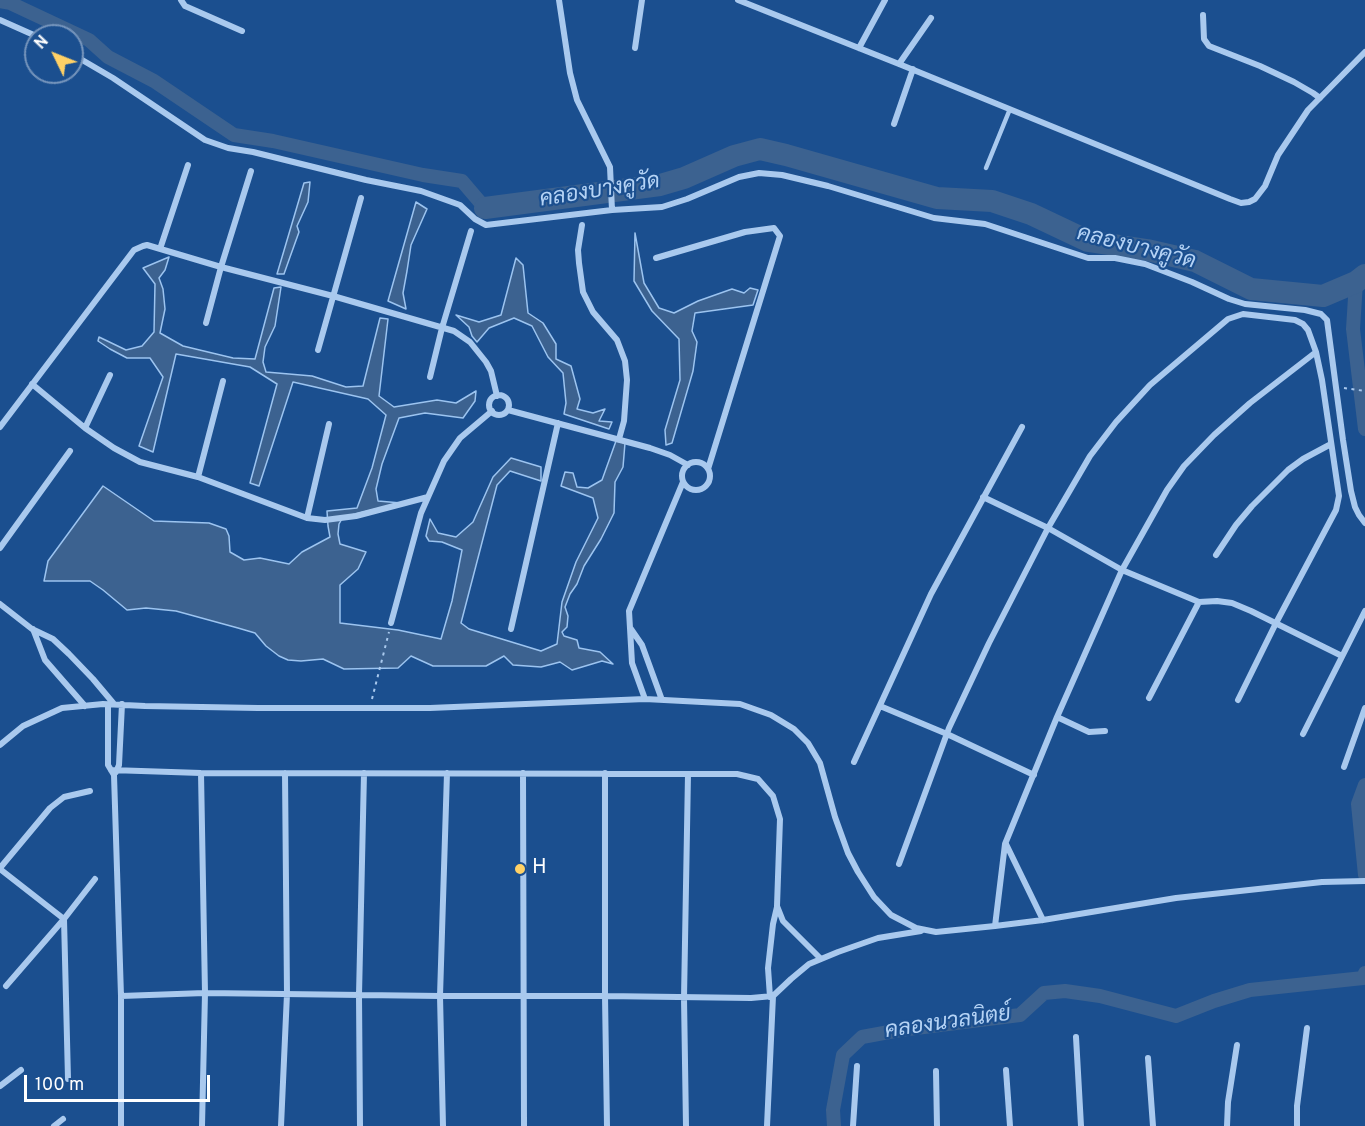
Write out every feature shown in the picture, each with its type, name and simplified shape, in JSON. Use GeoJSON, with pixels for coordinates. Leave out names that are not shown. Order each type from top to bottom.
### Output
{"type":"FeatureCollection","features":[{"type":"Feature","properties":{"kind":"street"},"geometry":{"type":"LineString","coordinates":[[181,0],[185,6],[242,31]]}},
{"type":"Feature","properties":{"kind":"street"},"geometry":{"type":"LineString","coordinates":[[559,0],[570,73],[577,100],[610,167],[612,210]]}},
{"type":"Feature","properties":{"kind":"street"},"geometry":{"type":"LineString","coordinates":[[635,48],[642,0]]}},
{"type":"Feature","properties":{"kind":"street"},"geometry":{"type":"LineString","coordinates":[[738,0],[1241,203],[1255,199],[1265,186],[1278,155],[1308,110],[1365,52]]}},
{"type":"Feature","properties":{"kind":"street"},"geometry":{"type":"LineString","coordinates":[[859,48],[885,0]]}},
{"type":"Feature","properties":{"kind":"street"},"geometry":{"type":"LineString","coordinates":[[1203,15],[1204,39],[1209,46],[1260,66],[1294,82],[1320,98]]}},
{"type":"Feature","properties":{"kind":"street"},"geometry":{"type":"LineString","coordinates":[[899,64],[931,18]]}},
{"type":"Feature","properties":{"kind":"street"},"geometry":{"type":"LineString","coordinates":[[0,20],[24,31]]}},
{"type":"Feature","properties":{"kind":"street"},"geometry":{"type":"LineString","coordinates":[[84,61],[205,140],[228,148],[421,191],[460,205],[475,219],[486,225],[612,210],[662,207],[739,177],[759,173],[782,175],[828,186],[934,218],[985,224],[1088,258],[1115,258],[1145,264],[1245,304],[1305,310],[1321,314],[1327,320],[1353,499],[1365,523]]}},
{"type":"Feature","properties":{"kind":"street"},"geometry":{"type":"LineString","coordinates":[[894,124],[913,69]]}},
{"type":"Feature","properties":{"kind":"street"},"geometry":{"type":"LineString","coordinates":[[160,249],[188,165]]}},
{"type":"Feature","properties":{"kind":"street"},"geometry":{"type":"LineString","coordinates":[[206,323],[251,171]]}},
{"type":"Feature","properties":{"kind":"street"},"geometry":{"type":"LineString","coordinates":[[318,350],[361,198]]}},
{"type":"Feature","properties":{"kind":"street"},"geometry":{"type":"LineString","coordinates":[[582,225],[578,250],[583,292],[593,312],[617,340],[625,361],[627,380],[624,421],[620,435]]}},
{"type":"Feature","properties":{"kind":"street"},"geometry":{"type":"LineString","coordinates":[[656,258],[745,232],[774,228],[780,236],[708,469]]}},
{"type":"Feature","properties":{"kind":"street"},"geometry":{"type":"LineString","coordinates":[[430,377],[471,231]]}},
{"type":"Feature","properties":{"kind":"street"},"geometry":{"type":"LineString","coordinates":[[0,427],[134,250],[147,245],[454,331],[470,342],[486,362],[491,371],[497,396]]}},
{"type":"Feature","properties":{"kind":"street"},"geometry":{"type":"LineString","coordinates":[[899,864],[947,734],[989,643],[1048,528],[1090,456],[1116,422],[1150,385],[1228,319],[1243,314],[1294,320],[1303,324],[1308,330],[1322,380],[1338,496],[1336,510],[1238,700]]}},
{"type":"Feature","properties":{"kind":"street"},"geometry":{"type":"LineString","coordinates":[[995,926],[1005,844],[1057,717],[1122,570],[1167,490],[1184,466],[1250,403],[1316,352]]}},
{"type":"Feature","properties":{"kind":"street"},"geometry":{"type":"LineString","coordinates":[[85,428],[110,375]]}},
{"type":"Feature","properties":{"kind":"street"},"geometry":{"type":"LineString","coordinates":[[198,477],[223,381]]}},
{"type":"Feature","properties":{"kind":"street"},"geometry":{"type":"LineString","coordinates":[[32,384],[85,428],[140,462],[198,477],[307,518],[325,520],[356,516],[428,497]]}},
{"type":"Feature","properties":{"kind":"street"},"geometry":{"type":"LineString","coordinates":[[497,396],[506,398],[508,401],[508,410],[501,415],[492,411],[490,405],[493,398],[497,396]]}},
{"type":"Feature","properties":{"kind":"street"},"geometry":{"type":"LineString","coordinates":[[508,410],[620,435],[670,455],[688,465]]}},
{"type":"Feature","properties":{"kind":"street"},"geometry":{"type":"LineString","coordinates":[[391,624],[421,513],[444,461],[460,438],[492,411]]}},
{"type":"Feature","properties":{"kind":"street"},"geometry":{"type":"LineString","coordinates":[[511,629],[558,423]]}},
{"type":"Feature","properties":{"kind":"street"},"geometry":{"type":"LineString","coordinates":[[307,518],[329,424]]}},
{"type":"Feature","properties":{"kind":"street"},"geometry":{"type":"LineString","coordinates":[[854,762],[931,594],[1022,427]]}},
{"type":"Feature","properties":{"kind":"street"},"geometry":{"type":"LineString","coordinates":[[1216,555],[1252,506],[1288,470],[1331,444]]}},
{"type":"Feature","properties":{"kind":"street"},"geometry":{"type":"LineString","coordinates":[[0,548],[70,451]]}},
{"type":"Feature","properties":{"kind":"street"},"geometry":{"type":"LineString","coordinates":[[645,699],[632,663],[629,611],[683,482],[682,472],[688,465],[702,463],[708,469],[711,478],[703,489],[698,491],[689,489],[683,482]]}},
{"type":"Feature","properties":{"kind":"street"},"geometry":{"type":"LineString","coordinates":[[983,497],[1048,528],[1122,570],[1199,602],[1232,603],[1251,610],[1342,656]]}},
{"type":"Feature","properties":{"kind":"street"},"geometry":{"type":"LineString","coordinates":[[1149,698],[1199,602]]}},
{"type":"Feature","properties":{"kind":"street"},"geometry":{"type":"LineString","coordinates":[[0,604],[32,629],[53,639],[93,678],[111,704],[107,747],[108,765],[114,772],[737,774],[758,779],[773,796],[780,819],[777,906],[768,968],[772,997],[766,1126]]}},
{"type":"Feature","properties":{"kind":"street"},"geometry":{"type":"LineString","coordinates":[[1303,734],[1365,611]]}},
{"type":"Feature","properties":{"kind":"street"},"geometry":{"type":"LineString","coordinates":[[631,628],[642,645],[662,700]]}},
{"type":"Feature","properties":{"kind":"street"},"geometry":{"type":"LineString","coordinates":[[32,629],[45,660],[85,706]]}},
{"type":"Feature","properties":{"kind":"street"},"geometry":{"type":"LineString","coordinates":[[0,745],[23,726],[62,708],[111,704],[258,708],[430,708],[645,699],[741,704],[771,715],[794,729],[808,743],[820,763],[848,853],[874,897],[891,915],[916,928],[936,932],[995,926],[1176,898],[1322,882],[1365,881]]}},
{"type":"Feature","properties":{"kind":"street"},"geometry":{"type":"LineString","coordinates":[[121,1126],[121,996],[114,772],[119,765],[122,704]]}},
{"type":"Feature","properties":{"kind":"street"},"geometry":{"type":"LineString","coordinates":[[880,706],[947,734],[1034,775]]}},
{"type":"Feature","properties":{"kind":"street"},"geometry":{"type":"LineString","coordinates":[[1344,767],[1365,708]]}},
{"type":"Feature","properties":{"kind":"street"},"geometry":{"type":"LineString","coordinates":[[1057,717],[1089,732],[1105,731]]}},
{"type":"Feature","properties":{"kind":"street"},"geometry":{"type":"LineString","coordinates":[[107,747],[120,747]]}},
{"type":"Feature","properties":{"kind":"street"},"geometry":{"type":"LineString","coordinates":[[201,773],[205,993],[202,1126]]}},
{"type":"Feature","properties":{"kind":"street"},"geometry":{"type":"LineString","coordinates":[[282,1126],[287,994],[285,773]]}},
{"type":"Feature","properties":{"kind":"street"},"geometry":{"type":"LineString","coordinates":[[360,1126],[359,995],[364,773]]}},
{"type":"Feature","properties":{"kind":"street"},"geometry":{"type":"LineString","coordinates":[[443,1126],[441,996],[447,773]]}},
{"type":"Feature","properties":{"kind":"street"},"geometry":{"type":"LineString","coordinates":[[523,773],[524,1126]]}},
{"type":"Feature","properties":{"kind":"street"},"geometry":{"type":"LineString","coordinates":[[605,774],[607,1126]]}},
{"type":"Feature","properties":{"kind":"street"},"geometry":{"type":"LineString","coordinates":[[686,1126],[684,998],[688,774]]}},
{"type":"Feature","properties":{"kind":"street"},"geometry":{"type":"LineString","coordinates":[[68,1079],[63,919],[0,869],[50,808],[64,797],[90,791]]}},
{"type":"Feature","properties":{"kind":"street"},"geometry":{"type":"LineString","coordinates":[[1005,844],[1043,920]]}},
{"type":"Feature","properties":{"kind":"street"},"geometry":{"type":"LineString","coordinates":[[6,986],[96,879]]}},
{"type":"Feature","properties":{"kind":"street"},"geometry":{"type":"LineString","coordinates":[[777,906],[783,921],[820,959]]}},
{"type":"Feature","properties":{"kind":"street"},"geometry":{"type":"LineString","coordinates":[[121,996],[205,993],[772,997],[790,979],[809,964],[820,959],[878,938],[926,930]]}},
{"type":"Feature","properties":{"kind":"street"},"geometry":{"type":"LineString","coordinates":[[1298,1126],[1297,1106],[1307,1028]]}},
{"type":"Feature","properties":{"kind":"street"},"geometry":{"type":"LineString","coordinates":[[1076,1037],[1081,1126]]}},
{"type":"Feature","properties":{"kind":"street"},"geometry":{"type":"LineString","coordinates":[[1227,1126],[1228,1101],[1237,1045]]}},
{"type":"Feature","properties":{"kind":"street"},"geometry":{"type":"LineString","coordinates":[[1148,1058],[1153,1126]]}},
{"type":"Feature","properties":{"kind":"street"},"geometry":{"type":"LineString","coordinates":[[853,1126],[857,1066]]}},
{"type":"Feature","properties":{"kind":"street"},"geometry":{"type":"LineString","coordinates":[[0,1086],[21,1070]]}},
{"type":"Feature","properties":{"kind":"street"},"geometry":{"type":"LineString","coordinates":[[1006,1070],[1010,1126]]}},
{"type":"Feature","properties":{"kind":"street"},"geometry":{"type":"LineString","coordinates":[[936,1071],[937,1126]]}},
{"type":"Feature","properties":{"kind":"street"},"geometry":{"type":"LineString","coordinates":[[54,1126],[63,1119]]}},
{"type":"Feature","properties":{"kind":"lane"},"geometry":{"type":"LineString","coordinates":[[986,168],[1010,109]]}},
{"type":"Feature","properties":{"kind":"path"},"geometry":{"type":"LineString","coordinates":[[1336,387],[1365,391]]}},
{"type":"Feature","properties":{"kind":"path"},"geometry":{"type":"LineString","coordinates":[[370,708],[391,624]]}},
{"type":"Feature","properties":{"kind":"water"},"geometry":{"type":"Polygon","coordinates":[[[310,182],[308,202],[297,226],[299,232],[284,274],[277,274],[304,183],[310,182]]]}},
{"type":"Feature","properties":{"kind":"water"},"geometry":{"type":"Polygon","coordinates":[[[416,202],[427,209],[411,245],[403,293],[406,309],[388,301],[416,202]]]}},
{"type":"Feature","properties":{"kind":"water"},"geometry":{"type":"Polygon","coordinates":[[[635,233],[644,283],[659,308],[674,313],[698,301],[732,289],[744,293],[750,288],[758,290],[753,305],[695,313],[692,331],[697,342],[693,371],[672,443],[666,445],[665,430],[680,380],[679,339],[652,311],[634,281],[635,233]]]}},
{"type":"Feature","properties":{"kind":"water"},"geometry":{"type":"Polygon","coordinates":[[[169,257],[165,270],[159,278],[163,289],[165,309],[160,333],[183,346],[233,358],[255,359],[274,288],[281,287],[275,326],[265,347],[263,362],[266,372],[312,376],[346,387],[363,386],[380,318],[388,319],[379,396],[394,407],[437,400],[456,403],[476,391],[475,401],[463,418],[425,413],[399,418],[382,464],[376,489],[378,501],[401,503],[343,517],[339,524],[340,544],[366,552],[358,569],[340,585],[340,623],[398,630],[441,639],[452,601],[462,550],[442,542],[429,541],[426,536],[430,519],[438,533],[456,537],[473,522],[493,477],[511,458],[541,467],[541,481],[510,471],[497,485],[461,623],[469,629],[541,651],[557,644],[562,602],[576,562],[598,518],[593,498],[561,486],[565,472],[573,473],[577,487],[588,488],[602,480],[616,441],[625,443],[623,467],[615,482],[614,513],[570,594],[565,607],[568,616],[567,627],[562,632],[564,636],[577,640],[579,648],[600,652],[613,664],[602,661],[572,670],[560,662],[541,667],[513,665],[504,656],[486,666],[433,666],[411,656],[398,668],[344,669],[323,659],[288,660],[266,646],[255,633],[176,611],[146,608],[127,610],[90,581],[44,581],[48,561],[103,486],[154,521],[209,523],[226,529],[230,552],[244,560],[260,558],[289,564],[302,552],[330,537],[327,511],[357,508],[372,468],[386,415],[368,399],[293,382],[259,486],[250,483],[277,384],[250,367],[176,354],[153,452],[139,446],[163,377],[150,358],[127,358],[98,341],[99,337],[126,350],[142,346],[154,332],[155,284],[143,268],[169,257]]]}},
{"type":"Feature","properties":{"kind":"water"},"geometry":{"type":"Polygon","coordinates":[[[516,258],[523,265],[528,313],[543,323],[556,344],[556,359],[571,366],[580,399],[577,409],[593,413],[605,409],[599,421],[612,422],[609,429],[564,414],[566,403],[563,373],[548,357],[532,326],[514,318],[489,328],[477,342],[469,327],[456,315],[479,322],[501,315],[516,258]]]}},
{"type":"Feature","properties":{"kind":"waterway","name":"คลองบางคูวัด"},"geometry":{"type":"LineString","coordinates":[[0,1],[10,3],[89,40],[108,57],[154,81],[234,135],[273,141],[423,175],[462,181],[485,208]]}},
{"type":"Feature","properties":{"kind":"waterway","name":"คลองบางคูวัด"},"geometry":{"type":"LineString","coordinates":[[485,208],[660,185],[684,178],[734,156],[760,149],[937,198],[992,201],[1031,214],[1088,241],[1147,250],[1195,261],[1251,289],[1323,296],[1356,282],[1365,275]]}},
{"type":"Feature","properties":{"kind":"waterway","name":"คลองนวลนิตย์"},"geometry":{"type":"LineString","coordinates":[[1356,282],[1353,329],[1365,429]]}},
{"type":"Feature","properties":{"kind":"waterway","name":"คลองนวลนิตย์"},"geometry":{"type":"LineString","coordinates":[[1365,785],[1358,804],[1365,875]]}},
{"type":"Feature","properties":{"kind":"waterway","name":"คลองนวลนิตย์"},"geometry":{"type":"LineString","coordinates":[[834,1126],[833,1110],[843,1055],[862,1037],[1020,1015],[1044,993],[1065,991],[1100,996],[1176,1016],[1250,990],[1363,978],[1365,973]]}},
{"type":"Feature","properties":{"kind":"place","name":"H"},"geometry":{"type":"Point","coordinates":[520,869]}}]}
